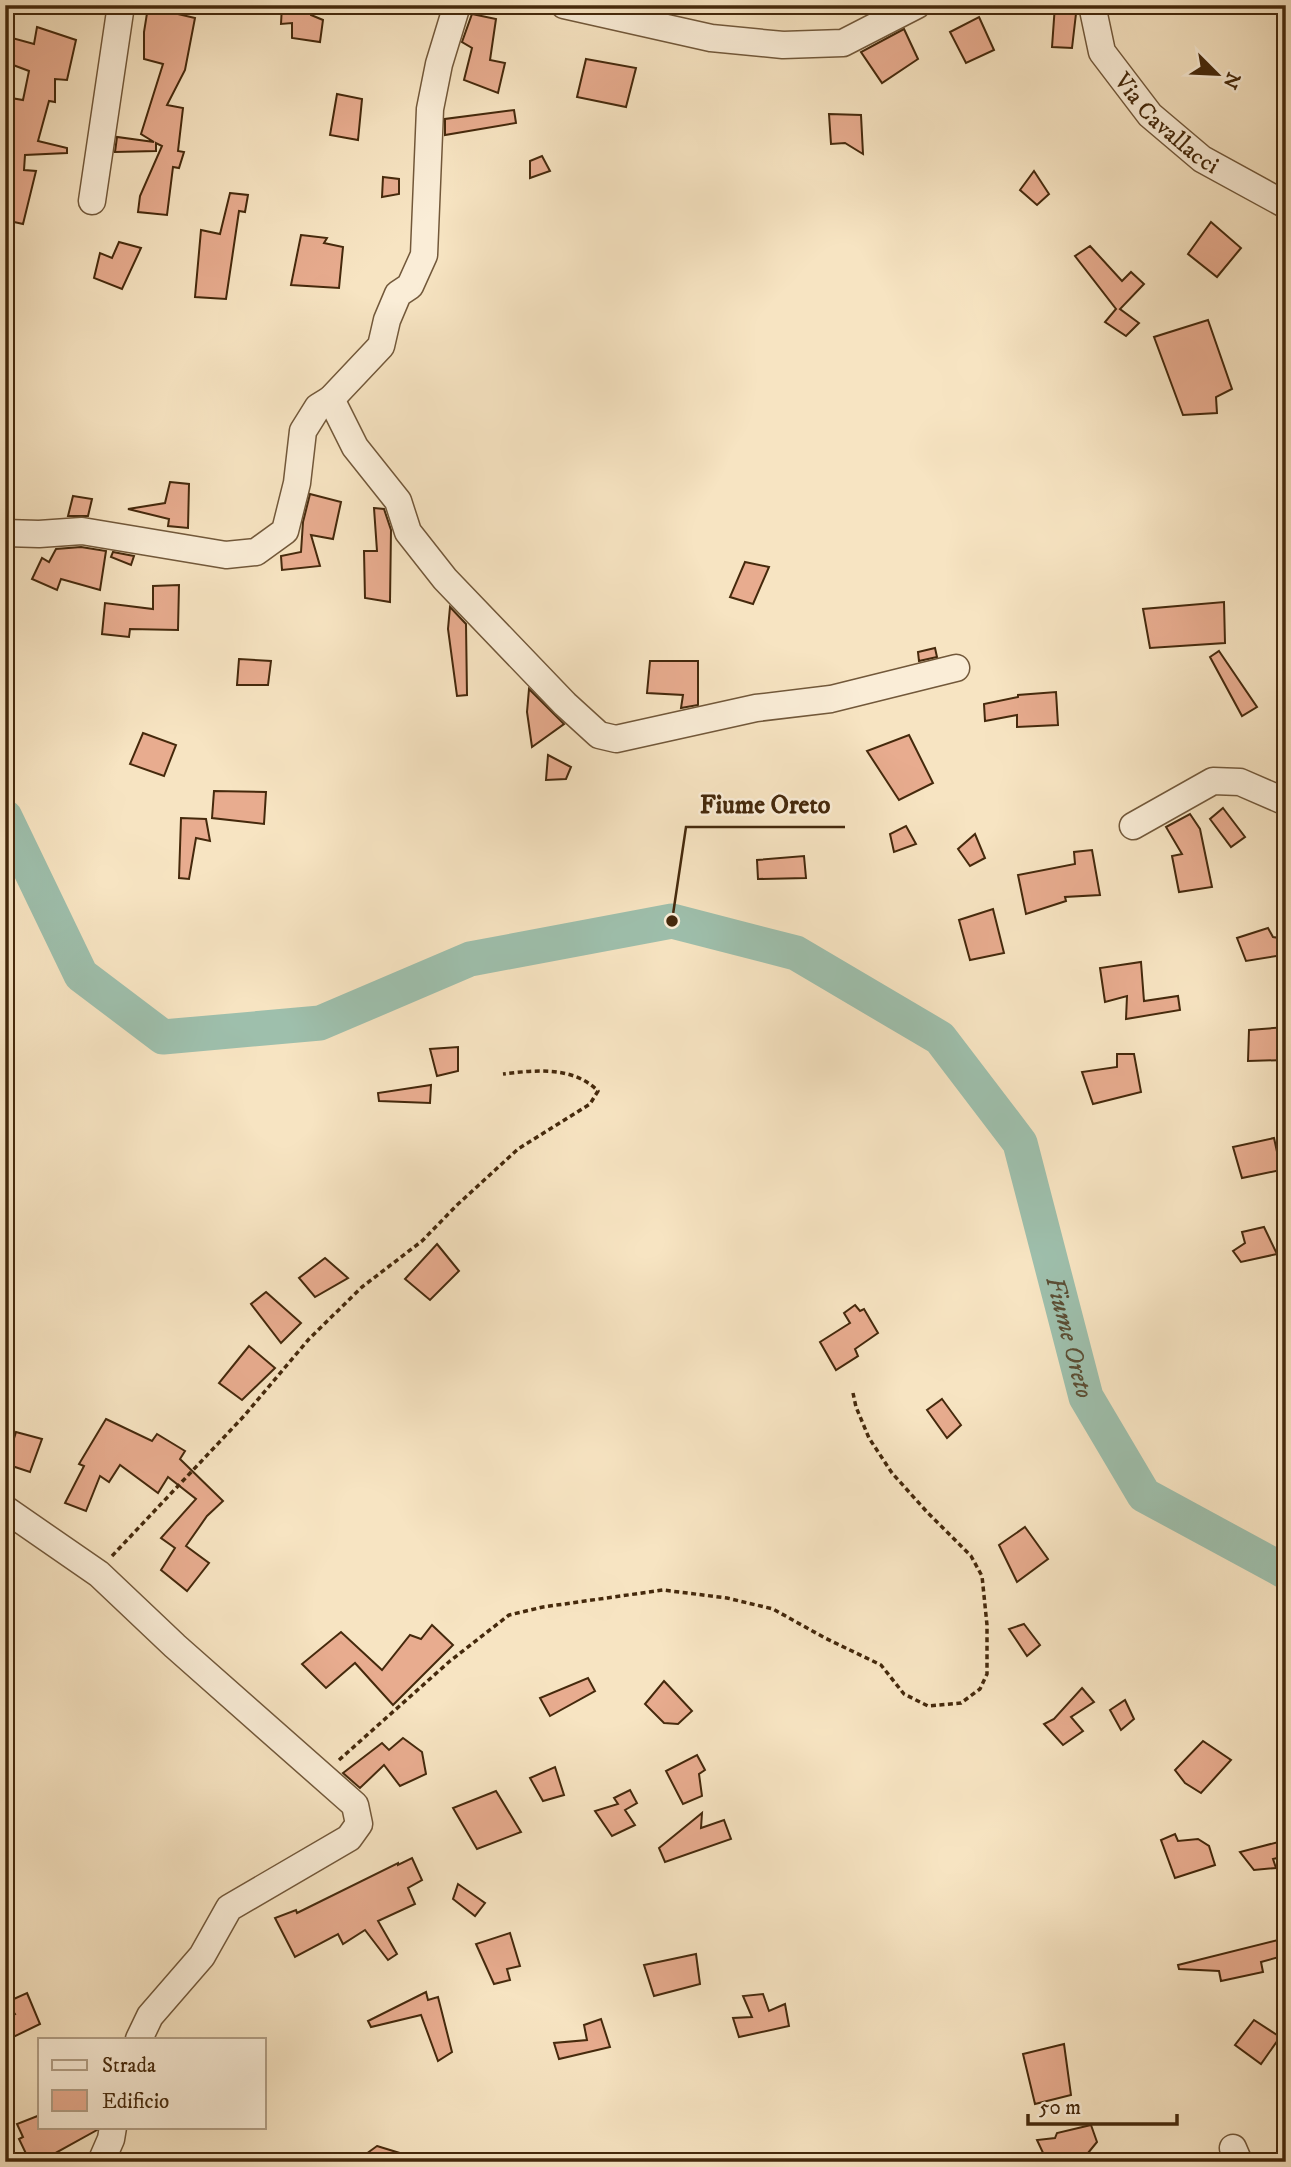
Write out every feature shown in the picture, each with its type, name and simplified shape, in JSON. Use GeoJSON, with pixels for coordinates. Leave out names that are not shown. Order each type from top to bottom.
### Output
{"type":"FeatureCollection","features":[{"type":"Feature","properties":{"kind":"street"},"geometry":{"type":"LineString","coordinates":[[92,201],[121,5]]}},
{"type":"Feature","properties":{"kind":"street"},"geometry":{"type":"LineString","coordinates":[[5,533],[82,531],[226,555],[256,552],[285,531],[297,484],[303,431],[318,407],[331,399],[381,346],[387,320],[398,294],[410,286],[424,255],[430,110],[439,65],[457,5]]}},
{"type":"Feature","properties":{"kind":"street"},"geometry":{"type":"LineString","coordinates":[[564,5],[711,38],[783,45],[843,43],[917,5]]}},
{"type":"Feature","properties":{"kind":"street","name":"Via Cavallacci"},"geometry":{"type":"LineString","coordinates":[[1092,5],[1102,52],[1150,115],[1202,159],[1286,205]]}},
{"type":"Feature","properties":{"kind":"street"},"geometry":{"type":"LineString","coordinates":[[331,399],[355,447],[398,501],[408,532],[430,561],[565,704],[599,735],[616,739],[756,708],[831,699],[956,668]]}},
{"type":"Feature","properties":{"kind":"street"},"geometry":{"type":"LineString","coordinates":[[1133,826],[1213,781],[1240,782],[1286,802]]}},
{"type":"Feature","properties":{"kind":"street"},"geometry":{"type":"LineString","coordinates":[[5,1509],[95,1572],[355,1805],[359,1825],[349,1838],[229,1908],[202,1956],[150,2016],[139,2038]]}},
{"type":"Feature","properties":{"kind":"street"},"geometry":{"type":"LineString","coordinates":[[101,2162],[113,2128]]}},
{"type":"Feature","properties":{"kind":"path"},"geometry":{"type":"LineString","coordinates":[[95,1572],[244,1416],[309,1339],[362,1287],[422,1241],[518,1149],[590,1104],[598,1091],[589,1082],[569,1074],[542,1070],[503,1074]]}},
{"type":"Feature","properties":{"kind":"path"},"geometry":{"type":"LineString","coordinates":[[322,1776],[450,1661],[509,1615],[543,1607],[663,1590],[727,1598],[773,1609],[881,1665],[904,1694],[928,1706],[961,1703],[980,1689],[987,1674],[987,1625],[982,1576],[971,1556],[892,1474],[869,1438],[853,1393]]}},
{"type":"Feature","properties":{"kind":"building"},"geometry":{"type":"Polygon","coordinates":[[[282,5],[310,5],[311,15],[323,20],[320,42],[292,38],[292,23],[281,24],[282,5]]]}},
{"type":"Feature","properties":{"kind":"building"},"geometry":{"type":"Polygon","coordinates":[[[1055,5],[1077,5],[1072,48],[1052,47],[1055,5]]]}},
{"type":"Feature","properties":{"kind":"building"},"geometry":{"type":"Polygon","coordinates":[[[148,7],[195,18],[185,70],[167,105],[183,108],[178,151],[184,152],[179,168],[173,167],[167,215],[138,212],[140,196],[162,146],[156,143],[156,151],[115,152],[117,137],[154,142],[141,134],[163,64],[144,59],[148,7]]]}},
{"type":"Feature","properties":{"kind":"building"},"geometry":{"type":"Polygon","coordinates":[[[472,14],[496,19],[490,60],[505,63],[498,93],[464,80],[472,48],[462,42],[472,14]]]}},
{"type":"Feature","properties":{"kind":"building"},"geometry":{"type":"Polygon","coordinates":[[[979,17],[994,50],[966,63],[950,32],[979,17]]]}},
{"type":"Feature","properties":{"kind":"building"},"geometry":{"type":"Polygon","coordinates":[[[37,27],[76,40],[67,80],[55,79],[55,102],[49,101],[38,141],[67,148],[67,153],[25,155],[24,170],[36,171],[23,224],[5,220],[5,97],[23,100],[29,71],[5,62],[5,36],[34,44],[37,27]]]}},
{"type":"Feature","properties":{"kind":"building"},"geometry":{"type":"Polygon","coordinates":[[[904,29],[918,59],[882,83],[861,52],[904,29]]]}},
{"type":"Feature","properties":{"kind":"building"},"geometry":{"type":"Polygon","coordinates":[[[586,59],[636,68],[626,107],[577,97],[586,59]]]}},
{"type":"Feature","properties":{"kind":"building"},"geometry":{"type":"Polygon","coordinates":[[[337,94],[362,99],[358,140],[330,135],[337,94]]]}},
{"type":"Feature","properties":{"kind":"building"},"geometry":{"type":"Polygon","coordinates":[[[514,110],[516,123],[445,135],[445,119],[514,110]]]}},
{"type":"Feature","properties":{"kind":"building"},"geometry":{"type":"Polygon","coordinates":[[[829,114],[861,115],[863,154],[845,143],[831,144],[829,114]]]}},
{"type":"Feature","properties":{"kind":"building"},"geometry":{"type":"Polygon","coordinates":[[[542,156],[550,171],[530,178],[530,161],[542,156]]]}},
{"type":"Feature","properties":{"kind":"building"},"geometry":{"type":"Polygon","coordinates":[[[1034,171],[1049,194],[1037,205],[1020,190],[1034,171]]]}},
{"type":"Feature","properties":{"kind":"building"},"geometry":{"type":"Polygon","coordinates":[[[383,177],[399,179],[399,194],[382,197],[383,177]]]}},
{"type":"Feature","properties":{"kind":"building"},"geometry":{"type":"Polygon","coordinates":[[[230,193],[248,195],[245,212],[239,211],[226,299],[195,297],[201,230],[220,234],[230,193]]]}},
{"type":"Feature","properties":{"kind":"building"},"geometry":{"type":"Polygon","coordinates":[[[1211,222],[1241,248],[1217,277],[1188,254],[1211,222]]]}},
{"type":"Feature","properties":{"kind":"building"},"geometry":{"type":"Polygon","coordinates":[[[301,235],[327,238],[324,243],[343,247],[339,288],[291,285],[301,235]]]}},
{"type":"Feature","properties":{"kind":"building"},"geometry":{"type":"Polygon","coordinates":[[[119,242],[141,248],[122,289],[94,278],[100,253],[112,258],[119,242]]]}},
{"type":"Feature","properties":{"kind":"building"},"geometry":{"type":"Polygon","coordinates":[[[1090,246],[1122,281],[1131,272],[1144,284],[1120,309],[1139,323],[1126,336],[1105,322],[1116,309],[1075,256],[1090,246]]]}},
{"type":"Feature","properties":{"kind":"building"},"geometry":{"type":"Polygon","coordinates":[[[1208,320],[1232,389],[1216,397],[1217,413],[1183,415],[1154,337],[1208,320]]]}},
{"type":"Feature","properties":{"kind":"building"},"geometry":{"type":"Polygon","coordinates":[[[170,482],[189,484],[188,528],[168,526],[169,519],[128,509],[165,503],[170,482]]]}},
{"type":"Feature","properties":{"kind":"building"},"geometry":{"type":"Polygon","coordinates":[[[310,494],[341,502],[333,539],[311,535],[320,566],[282,570],[281,556],[301,552],[303,522],[310,494]]]}},
{"type":"Feature","properties":{"kind":"building"},"geometry":{"type":"Polygon","coordinates":[[[73,496],[92,499],[88,516],[68,516],[73,496]]]}},
{"type":"Feature","properties":{"kind":"building"},"geometry":{"type":"Polygon","coordinates":[[[374,508],[384,509],[391,530],[390,602],[365,598],[364,551],[377,551],[374,508]]]}},
{"type":"Feature","properties":{"kind":"building"},"geometry":{"type":"Polygon","coordinates":[[[81,547],[106,551],[100,590],[61,579],[57,590],[32,579],[42,558],[49,562],[56,549],[81,547]]]}},
{"type":"Feature","properties":{"kind":"building"},"geometry":{"type":"Polygon","coordinates":[[[113,552],[134,556],[131,565],[111,557],[113,552]]]}},
{"type":"Feature","properties":{"kind":"building"},"geometry":{"type":"Polygon","coordinates":[[[745,562],[769,567],[753,604],[730,597],[745,562]]]}},
{"type":"Feature","properties":{"kind":"building"},"geometry":{"type":"Polygon","coordinates":[[[179,585],[178,630],[130,629],[129,637],[102,634],[105,603],[153,609],[153,586],[179,585]]]}},
{"type":"Feature","properties":{"kind":"building"},"geometry":{"type":"Polygon","coordinates":[[[1224,602],[1225,643],[1150,648],[1143,609],[1224,602]]]}},
{"type":"Feature","properties":{"kind":"building"},"geometry":{"type":"Polygon","coordinates":[[[450,607],[466,624],[467,695],[457,696],[448,629],[450,607]]]}},
{"type":"Feature","properties":{"kind":"building"},"geometry":{"type":"Polygon","coordinates":[[[935,648],[937,657],[919,661],[918,652],[935,648]]]}},
{"type":"Feature","properties":{"kind":"building"},"geometry":{"type":"Polygon","coordinates":[[[1219,651],[1257,707],[1242,716],[1210,657],[1219,651]]]}},
{"type":"Feature","properties":{"kind":"building"},"geometry":{"type":"Polygon","coordinates":[[[239,659],[271,661],[268,685],[237,685],[239,659]]]}},
{"type":"Feature","properties":{"kind":"building"},"geometry":{"type":"Polygon","coordinates":[[[650,661],[698,661],[698,705],[681,708],[683,695],[647,693],[650,661]]]}},
{"type":"Feature","properties":{"kind":"building"},"geometry":{"type":"Polygon","coordinates":[[[529,689],[564,724],[532,747],[527,712],[529,689]]]}},
{"type":"Feature","properties":{"kind":"building"},"geometry":{"type":"Polygon","coordinates":[[[1056,692],[1058,725],[1017,727],[1017,715],[985,721],[984,704],[1018,695],[1056,692]]]}},
{"type":"Feature","properties":{"kind":"building"},"geometry":{"type":"Polygon","coordinates":[[[143,733],[176,745],[164,776],[130,764],[143,733]]]}},
{"type":"Feature","properties":{"kind":"building"},"geometry":{"type":"Polygon","coordinates":[[[909,735],[933,783],[899,800],[867,751],[909,735]]]}},
{"type":"Feature","properties":{"kind":"building"},"geometry":{"type":"Polygon","coordinates":[[[548,755],[571,767],[566,779],[546,780],[548,755]]]}},
{"type":"Feature","properties":{"kind":"building"},"geometry":{"type":"Polygon","coordinates":[[[214,791],[266,792],[264,824],[212,818],[214,791]]]}},
{"type":"Feature","properties":{"kind":"building"},"geometry":{"type":"Polygon","coordinates":[[[1223,808],[1245,837],[1231,847],[1210,819],[1223,808]]]}},
{"type":"Feature","properties":{"kind":"building"},"geometry":{"type":"Polygon","coordinates":[[[1190,814],[1200,829],[1212,887],[1179,892],[1172,856],[1182,854],[1166,827],[1190,814]]]}},
{"type":"Feature","properties":{"kind":"building"},"geometry":{"type":"Polygon","coordinates":[[[181,818],[206,819],[210,841],[196,838],[189,879],[179,878],[181,818]]]}},
{"type":"Feature","properties":{"kind":"building"},"geometry":{"type":"Polygon","coordinates":[[[906,826],[916,844],[894,852],[890,834],[906,826]]]}},
{"type":"Feature","properties":{"kind":"building"},"geometry":{"type":"Polygon","coordinates":[[[975,834],[985,858],[970,866],[958,849],[975,834]]]}},
{"type":"Feature","properties":{"kind":"building"},"geometry":{"type":"Polygon","coordinates":[[[1092,850],[1100,895],[1065,897],[1066,901],[1026,914],[1018,875],[1075,864],[1074,852],[1092,850]]]}},
{"type":"Feature","properties":{"kind":"building"},"geometry":{"type":"Polygon","coordinates":[[[804,856],[806,878],[758,879],[757,860],[804,856]]]}},
{"type":"Feature","properties":{"kind":"building"},"geometry":{"type":"Polygon","coordinates":[[[993,909],[1004,953],[970,960],[959,920],[993,909]]]}},
{"type":"Feature","properties":{"kind":"building"},"geometry":{"type":"Polygon","coordinates":[[[1268,928],[1273,937],[1279,938],[1283,955],[1246,961],[1237,938],[1268,928]]]}},
{"type":"Feature","properties":{"kind":"building"},"geometry":{"type":"Polygon","coordinates":[[[1141,962],[1144,1001],[1178,996],[1180,1010],[1126,1019],[1127,996],[1105,1002],[1100,968],[1141,962]]]}},
{"type":"Feature","properties":{"kind":"building"},"geometry":{"type":"Polygon","coordinates":[[[1286,1027],[1286,1060],[1248,1061],[1249,1030],[1286,1027]]]}},
{"type":"Feature","properties":{"kind":"building"},"geometry":{"type":"Polygon","coordinates":[[[458,1047],[458,1071],[437,1076],[430,1049],[458,1047]]]}},
{"type":"Feature","properties":{"kind":"building"},"geometry":{"type":"Polygon","coordinates":[[[1117,1054],[1134,1054],[1141,1092],[1093,1104],[1082,1072],[1117,1067],[1117,1054]]]}},
{"type":"Feature","properties":{"kind":"building"},"geometry":{"type":"Polygon","coordinates":[[[431,1085],[430,1103],[379,1101],[378,1093],[431,1085]]]}},
{"type":"Feature","properties":{"kind":"building"},"geometry":{"type":"Polygon","coordinates":[[[1274,1138],[1281,1170],[1242,1178],[1233,1147],[1274,1138]]]}},
{"type":"Feature","properties":{"kind":"building"},"geometry":{"type":"Polygon","coordinates":[[[1264,1227],[1277,1254],[1241,1262],[1233,1251],[1245,1243],[1242,1232],[1264,1227]]]}},
{"type":"Feature","properties":{"kind":"building"},"geometry":{"type":"Polygon","coordinates":[[[437,1244],[459,1271],[430,1300],[405,1279],[437,1244]]]}},
{"type":"Feature","properties":{"kind":"building"},"geometry":{"type":"Polygon","coordinates":[[[325,1258],[348,1278],[315,1297],[299,1278],[325,1258]]]}},
{"type":"Feature","properties":{"kind":"building"},"geometry":{"type":"Polygon","coordinates":[[[266,1292],[301,1323],[281,1343],[251,1304],[266,1292]]]}},
{"type":"Feature","properties":{"kind":"building"},"geometry":{"type":"Polygon","coordinates":[[[855,1305],[860,1311],[864,1309],[878,1333],[855,1349],[858,1356],[836,1370],[820,1342],[850,1323],[844,1313],[855,1305]]]}},
{"type":"Feature","properties":{"kind":"building"},"geometry":{"type":"Polygon","coordinates":[[[249,1346],[275,1368],[242,1400],[219,1383],[249,1346]]]}},
{"type":"Feature","properties":{"kind":"building"},"geometry":{"type":"Polygon","coordinates":[[[942,1399],[961,1425],[947,1438],[927,1410],[942,1399]]]}},
{"type":"Feature","properties":{"kind":"building"},"geometry":{"type":"Polygon","coordinates":[[[106,1419],[152,1441],[157,1434],[185,1451],[180,1459],[223,1501],[207,1516],[186,1546],[209,1563],[187,1591],[161,1570],[175,1548],[161,1538],[196,1499],[168,1477],[158,1493],[120,1465],[109,1482],[100,1476],[86,1511],[65,1503],[84,1466],[79,1464],[106,1419]]]}},
{"type":"Feature","properties":{"kind":"building"},"geometry":{"type":"Polygon","coordinates":[[[16,1432],[42,1439],[30,1472],[6,1464],[16,1432]]]}},
{"type":"Feature","properties":{"kind":"building"},"geometry":{"type":"Polygon","coordinates":[[[1025,1527],[1048,1559],[1017,1582],[999,1545],[1025,1527]]]}},
{"type":"Feature","properties":{"kind":"building"},"geometry":{"type":"Polygon","coordinates":[[[1024,1624],[1040,1645],[1027,1656],[1009,1629],[1024,1624]]]}},
{"type":"Feature","properties":{"kind":"building"},"geometry":{"type":"Polygon","coordinates":[[[432,1625],[453,1645],[393,1705],[355,1663],[326,1688],[302,1664],[341,1632],[382,1670],[410,1635],[421,1639],[432,1625]]]}},
{"type":"Feature","properties":{"kind":"building"},"geometry":{"type":"Polygon","coordinates":[[[588,1678],[595,1691],[550,1716],[540,1698],[588,1678]]]}},
{"type":"Feature","properties":{"kind":"building"},"geometry":{"type":"Polygon","coordinates":[[[664,1681],[692,1711],[678,1724],[664,1723],[645,1704],[664,1681]]]}},
{"type":"Feature","properties":{"kind":"building"},"geometry":{"type":"Polygon","coordinates":[[[1082,1688],[1094,1702],[1071,1717],[1083,1731],[1063,1745],[1044,1724],[1054,1719],[1082,1688]]]}},
{"type":"Feature","properties":{"kind":"building"},"geometry":{"type":"Polygon","coordinates":[[[1125,1700],[1134,1719],[1121,1730],[1110,1710],[1125,1700]]]}},
{"type":"Feature","properties":{"kind":"building"},"geometry":{"type":"Polygon","coordinates":[[[403,1738],[422,1752],[426,1774],[400,1786],[384,1765],[360,1788],[343,1773],[382,1743],[389,1750],[403,1738]]]}},
{"type":"Feature","properties":{"kind":"building"},"geometry":{"type":"Polygon","coordinates":[[[1203,1741],[1231,1760],[1201,1793],[1185,1783],[1175,1770],[1203,1741]]]}},
{"type":"Feature","properties":{"kind":"building"},"geometry":{"type":"Polygon","coordinates":[[[697,1755],[705,1770],[699,1774],[702,1796],[683,1804],[666,1771],[697,1755]]]}},
{"type":"Feature","properties":{"kind":"building"},"geometry":{"type":"Polygon","coordinates":[[[555,1767],[564,1795],[543,1801],[530,1778],[555,1767]]]}},
{"type":"Feature","properties":{"kind":"building"},"geometry":{"type":"Polygon","coordinates":[[[630,1790],[637,1803],[625,1810],[635,1825],[612,1836],[595,1811],[618,1804],[614,1798],[630,1790]]]}},
{"type":"Feature","properties":{"kind":"building"},"geometry":{"type":"Polygon","coordinates":[[[496,1791],[521,1832],[477,1849],[453,1808],[496,1791]]]}},
{"type":"Feature","properties":{"kind":"building"},"geometry":{"type":"Polygon","coordinates":[[[702,1813],[701,1828],[724,1820],[731,1839],[665,1862],[659,1848],[702,1813]]]}},
{"type":"Feature","properties":{"kind":"building"},"geometry":{"type":"Polygon","coordinates":[[[1175,1834],[1178,1841],[1198,1839],[1209,1846],[1215,1865],[1175,1878],[1161,1840],[1175,1834]]]}},
{"type":"Feature","properties":{"kind":"building"},"geometry":{"type":"Polygon","coordinates":[[[1286,1840],[1286,1856],[1273,1859],[1276,1868],[1254,1870],[1240,1852],[1286,1840]]]}},
{"type":"Feature","properties":{"kind":"building"},"geometry":{"type":"Polygon","coordinates":[[[412,1858],[422,1880],[408,1888],[415,1904],[378,1921],[397,1954],[388,1960],[365,1930],[343,1944],[338,1934],[295,1957],[275,1918],[296,1910],[297,1913],[412,1858]]]}},
{"type":"Feature","properties":{"kind":"building"},"geometry":{"type":"Polygon","coordinates":[[[458,1884],[485,1903],[475,1916],[453,1899],[458,1884]]]}},
{"type":"Feature","properties":{"kind":"building"},"geometry":{"type":"Polygon","coordinates":[[[510,1933],[520,1966],[507,1969],[510,1980],[494,1984],[476,1944],[510,1933]]]}},
{"type":"Feature","properties":{"kind":"building"},"geometry":{"type":"Polygon","coordinates":[[[1286,1938],[1286,1955],[1261,1962],[1263,1972],[1221,1981],[1219,1971],[1179,1969],[1178,1965],[1286,1938]]]}},
{"type":"Feature","properties":{"kind":"building"},"geometry":{"type":"Polygon","coordinates":[[[696,1954],[700,1984],[654,1996],[644,1965],[696,1954]]]}},
{"type":"Feature","properties":{"kind":"building"},"geometry":{"type":"Polygon","coordinates":[[[426,1992],[428,2000],[438,1997],[452,2052],[438,2061],[421,2015],[371,2027],[368,2021],[426,1992]]]}},
{"type":"Feature","properties":{"kind":"building"},"geometry":{"type":"Polygon","coordinates":[[[27,1993],[40,2024],[5,2041],[5,2019],[15,2014],[7,2002],[27,1993]]]}},
{"type":"Feature","properties":{"kind":"building"},"geometry":{"type":"Polygon","coordinates":[[[763,1994],[769,2011],[785,2004],[789,2026],[739,2037],[733,2018],[752,2017],[743,1996],[763,1994]]]}},
{"type":"Feature","properties":{"kind":"building"},"geometry":{"type":"Polygon","coordinates":[[[601,2019],[610,2047],[559,2059],[554,2043],[587,2040],[584,2025],[601,2019]]]}},
{"type":"Feature","properties":{"kind":"building"},"geometry":{"type":"Polygon","coordinates":[[[1254,2020],[1280,2037],[1261,2064],[1235,2045],[1254,2020]]]}},
{"type":"Feature","properties":{"kind":"building"},"geometry":{"type":"Polygon","coordinates":[[[1064,2044],[1071,2095],[1035,2104],[1023,2054],[1064,2044]]]}},
{"type":"Feature","properties":{"kind":"building"},"geometry":{"type":"Polygon","coordinates":[[[38,2116],[38,2128],[97,2130],[50,2156],[52,2162],[30,2162],[19,2139],[23,2137],[17,2124],[38,2116]]]}},
{"type":"Feature","properties":{"kind":"building"},"geometry":{"type":"Polygon","coordinates":[[[1091,2125],[1097,2142],[1088,2153],[1087,2162],[1054,2162],[1053,2154],[1044,2155],[1037,2140],[1055,2138],[1057,2133],[1091,2125]]]}},
{"type":"Feature","properties":{"kind":"building"},"geometry":{"type":"Polygon","coordinates":[[[377,2146],[416,2158],[415,2162],[355,2162],[377,2146]]]}},
{"type":"Feature","properties":{"kind":"waterway","name":"Fiume Oreto"},"geometry":{"type":"LineString","coordinates":[[5,817],[81,975],[163,1037],[320,1023],[470,959],[672,921],[796,953],[940,1038],[1020,1143],[1086,1397],[1144,1495],[1286,1572]]}},
{"type":"Feature","properties":{"kind":"place","name":"Fiume Oreto"},"geometry":{"type":"Point","coordinates":[672,921]}}]}
